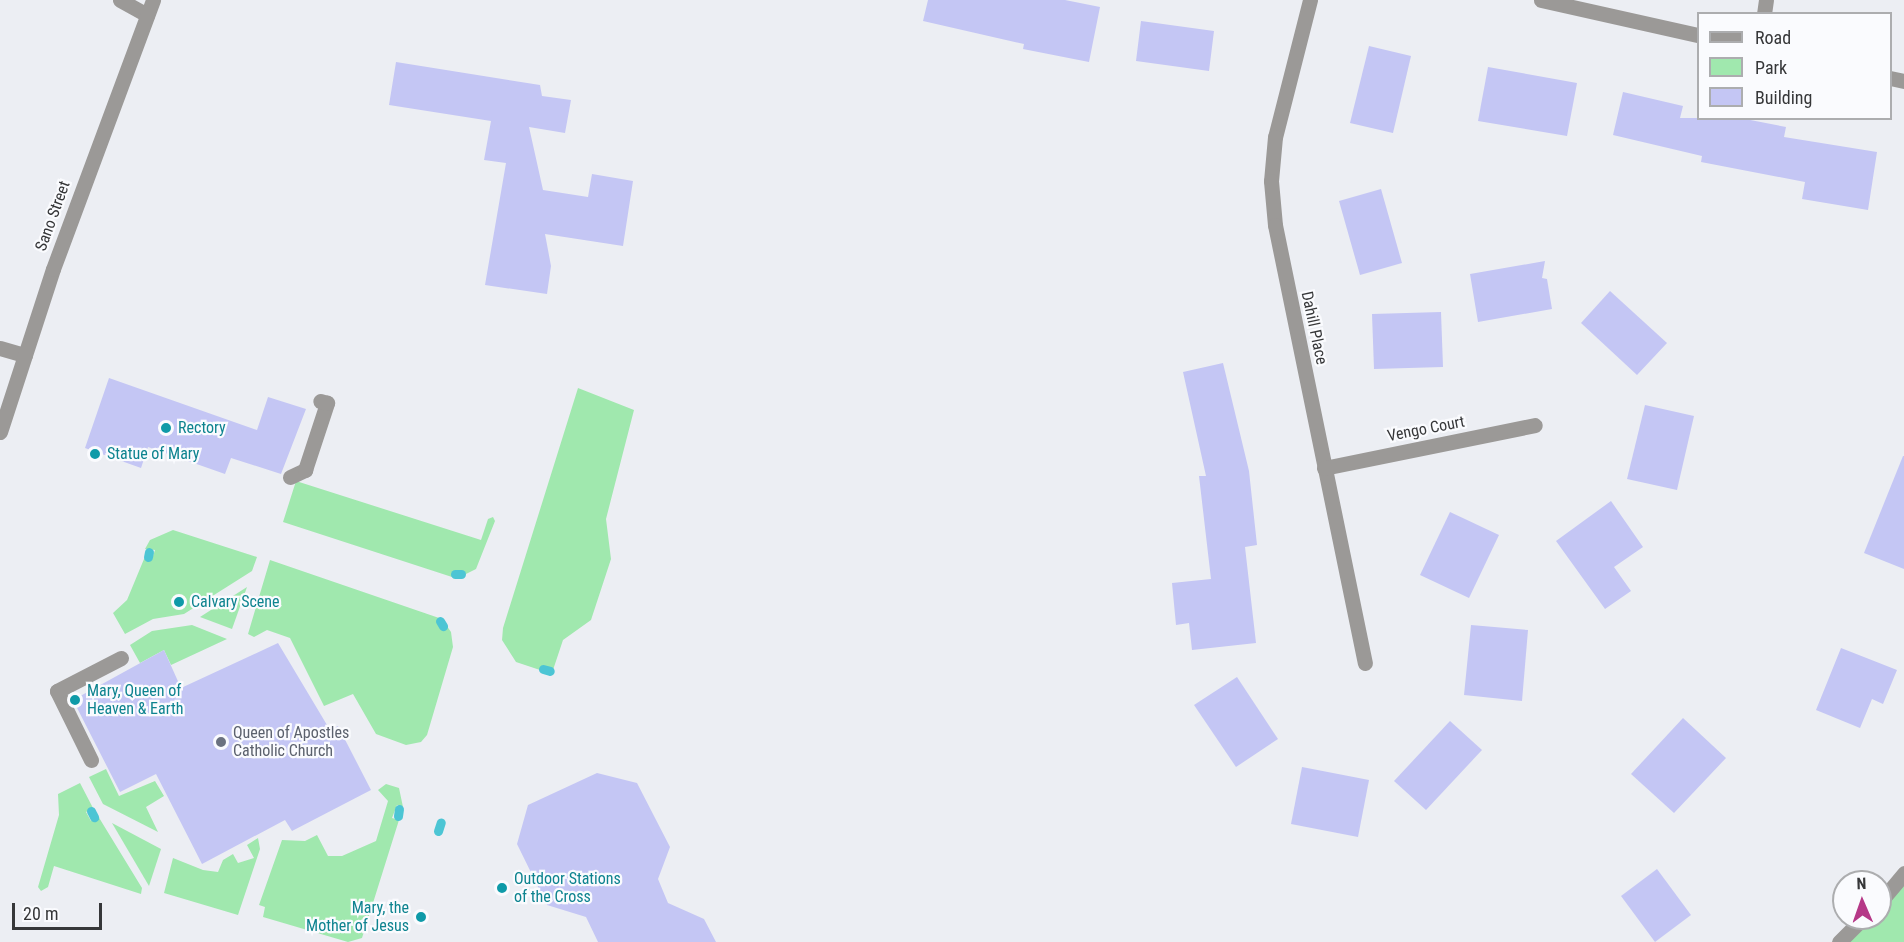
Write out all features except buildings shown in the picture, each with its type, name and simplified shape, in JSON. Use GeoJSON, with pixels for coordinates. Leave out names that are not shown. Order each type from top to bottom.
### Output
{"type":"FeatureCollection","features":[{"type":"Feature","properties":{"kind":"street"},"geometry":{"type":"LineString","coordinates":[[120,0],[147,15]]}},
{"type":"Feature","properties":{"kind":"street","name":"Sano Street"},"geometry":{"type":"LineString","coordinates":[[0,432],[25,355],[153,0]]}},
{"type":"Feature","properties":{"kind":"street","name":"Dahill Place"},"geometry":{"type":"LineString","coordinates":[[1310,0],[1275,137],[1272,181],[1275,225],[1365,663]]}},
{"type":"Feature","properties":{"kind":"street"},"geometry":{"type":"LineString","coordinates":[[1541,0],[1697,35]]}},
{"type":"Feature","properties":{"kind":"street"},"geometry":{"type":"LineString","coordinates":[[0,348],[25,355]]}},
{"type":"Feature","properties":{"kind":"street"},"geometry":{"type":"LineString","coordinates":[[290,477],[304,470],[327,403],[320,401]]}},
{"type":"Feature","properties":{"kind":"street","name":"Vengo Court"},"geometry":{"type":"LineString","coordinates":[[1324,468],[1535,425]]}},
{"type":"Feature","properties":{"kind":"street"},"geometry":{"type":"LineString","coordinates":[[91,760],[57,692],[121,658]]}},
{"type":"Feature","properties":{"kind":"street"},"geometry":{"type":"LineString","coordinates":[[1892,888],[1904,873]]}},
{"type":"Feature","properties":{"kind":"street"},"geometry":{"type":"LineString","coordinates":[[1839,942],[1851,930]]}},
{"type":"Feature","properties":{"kind":"green space"},"geometry":{"type":"Polygon","coordinates":[[[578,388],[634,410],[606,519],[611,559],[591,620],[563,640],[553,670],[542,666],[540,670],[516,662],[502,640],[503,628],[578,388]]]}},
{"type":"Feature","properties":{"kind":"green space"},"geometry":{"type":"Polygon","coordinates":[[[296,481],[481,540],[488,519],[493,517],[495,521],[476,569],[462,576],[453,571],[452,577],[283,522],[296,481]]]}},
{"type":"Feature","properties":{"kind":"green space"},"geometry":{"type":"Polygon","coordinates":[[[173,530],[257,557],[252,571],[184,614],[153,619],[125,634],[113,613],[127,600],[144,559],[152,559],[155,550],[145,549],[150,540],[173,530]]]}},
{"type":"Feature","properties":{"kind":"green space"},"geometry":{"type":"Polygon","coordinates":[[[270,560],[442,619],[451,632],[453,647],[427,735],[421,742],[406,745],[376,734],[353,694],[324,706],[290,638],[267,630],[254,637],[248,634],[270,560]]]}},
{"type":"Feature","properties":{"kind":"green space"},"geometry":{"type":"Polygon","coordinates":[[[247,587],[232,629],[200,617],[247,587]]]}},
{"type":"Feature","properties":{"kind":"green space"},"geometry":{"type":"Polygon","coordinates":[[[192,625],[227,639],[171,665],[164,650],[140,663],[130,645],[152,631],[192,625]]]}},
{"type":"Feature","properties":{"kind":"green space"},"geometry":{"type":"Polygon","coordinates":[[[106,769],[119,796],[155,781],[164,796],[146,807],[158,832],[103,804],[89,777],[106,769]]]}},
{"type":"Feature","properties":{"kind":"green space"},"geometry":{"type":"Polygon","coordinates":[[[80,783],[93,808],[86,812],[91,821],[98,816],[142,888],[141,894],[54,866],[48,887],[41,891],[38,887],[59,815],[58,794],[80,783]]]}},
{"type":"Feature","properties":{"kind":"green space"},"geometry":{"type":"Polygon","coordinates":[[[386,784],[399,788],[403,807],[397,805],[392,818],[399,820],[362,938],[348,942],[263,917],[265,907],[259,905],[282,840],[305,841],[317,835],[328,856],[342,856],[376,841],[388,801],[378,790],[386,784]]]}},
{"type":"Feature","properties":{"kind":"green space"},"geometry":{"type":"Polygon","coordinates":[[[112,823],[161,849],[149,886],[112,823]]]}},
{"type":"Feature","properties":{"kind":"green space"},"geometry":{"type":"Polygon","coordinates":[[[258,838],[260,849],[238,915],[164,893],[173,858],[203,870],[218,872],[223,860],[233,854],[238,863],[254,858],[247,845],[258,838]]]}},
{"type":"Feature","properties":{"kind":"green space"},"geometry":{"type":"Polygon","coordinates":[[[1904,873],[1904,942],[1846,942],[1856,930],[1892,930],[1892,887],[1904,873]]]}},
{"type":"Feature","properties":{"kind":"waterway"},"geometry":{"type":"LineString","coordinates":[[148,557],[149,552]]}},
{"type":"Feature","properties":{"kind":"waterway"},"geometry":{"type":"LineString","coordinates":[[455,574],[461,574]]}},
{"type":"Feature","properties":{"kind":"waterway"},"geometry":{"type":"LineString","coordinates":[[440,621],[443,626]]}},
{"type":"Feature","properties":{"kind":"waterway"},"geometry":{"type":"LineString","coordinates":[[543,669],[550,671]]}},
{"type":"Feature","properties":{"kind":"waterway"},"geometry":{"type":"LineString","coordinates":[[398,816],[399,809]]}},
{"type":"Feature","properties":{"kind":"waterway"},"geometry":{"type":"LineString","coordinates":[[91,811],[94,817]]}},
{"type":"Feature","properties":{"kind":"waterway"},"geometry":{"type":"LineString","coordinates":[[438,831],[441,822]]}},
{"type":"Feature","properties":{"kind":"place","name":"Rectory"},"geometry":{"type":"Point","coordinates":[166,428]}},
{"type":"Feature","properties":{"kind":"place","name":"Statue of Mary"},"geometry":{"type":"Point","coordinates":[95,454]}},
{"type":"Feature","properties":{"kind":"place","name":"Calvary Scene"},"geometry":{"type":"Point","coordinates":[179,602]}},
{"type":"Feature","properties":{"kind":"place","name":"Mary, Queen of Heaven & Earth"},"geometry":{"type":"Point","coordinates":[75,700]}},
{"type":"Feature","properties":{"kind":"place","name":"Queen of Apostles Catholic Church"},"geometry":{"type":"Point","coordinates":[221,742]}},
{"type":"Feature","properties":{"kind":"place","name":"Outdoor Stations of the Cross"},"geometry":{"type":"Point","coordinates":[502,888]}},
{"type":"Feature","properties":{"kind":"place","name":"Mary, the Mother of Jesus"},"geometry":{"type":"Point","coordinates":[421,917]}}]}
